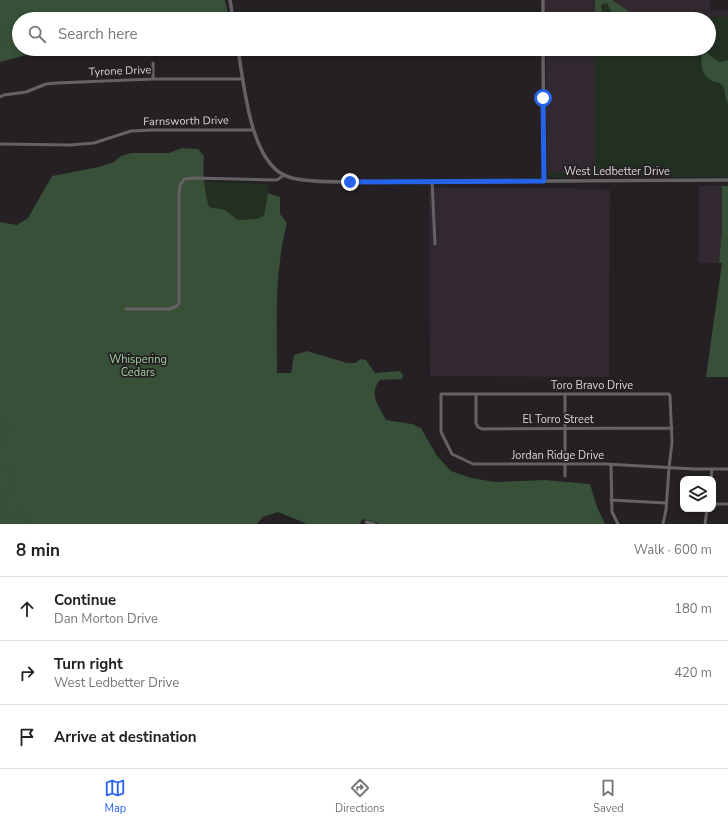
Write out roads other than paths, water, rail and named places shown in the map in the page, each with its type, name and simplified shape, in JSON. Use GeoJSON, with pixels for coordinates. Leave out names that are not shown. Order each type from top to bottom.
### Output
{"type":"FeatureCollection","features":[{"type":"Feature","properties":{"kind":"street"},"geometry":{"type":"LineString","coordinates":[[230,0],[232,12]]}},
{"type":"Feature","properties":{"kind":"street"},"geometry":{"type":"LineString","coordinates":[[543,0],[543,12]]}},
{"type":"Feature","properties":{"kind":"street"},"geometry":{"type":"LineString","coordinates":[[126,309],[170,309],[177,306],[179,303],[179,192],[180,185],[184,179],[277,180],[284,175],[268,163],[259,146],[253,130],[239,56]]}},
{"type":"Feature","properties":{"kind":"street"},"geometry":{"type":"LineString","coordinates":[[543,56],[544,181]]}},
{"type":"Feature","properties":{"kind":"street"},"geometry":{"type":"LineString","coordinates":[[153,62],[153,79]]}},
{"type":"Feature","properties":{"kind":"street","name":"Tyrone Drive"},"geometry":{"type":"LineString","coordinates":[[0,97],[4,95],[26,92],[46,84],[97,80],[243,79]]}},
{"type":"Feature","properties":{"kind":"street","name":"Farnsworth Drive"},"geometry":{"type":"LineString","coordinates":[[0,144],[71,145],[94,143],[132,131],[253,130]]}},
{"type":"Feature","properties":{"kind":"street","name":"West Ledbetter Drive"},"geometry":{"type":"LineString","coordinates":[[284,175],[289,178],[336,182],[728,180]]}},
{"type":"Feature","properties":{"kind":"street"},"geometry":{"type":"LineString","coordinates":[[432,181],[435,244]]}},
{"type":"Feature","properties":{"kind":"street","name":"Toro Bravo Drive"},"geometry":{"type":"LineString","coordinates":[[441,394],[668,394],[670,396],[672,442],[663,524]]}},
{"type":"Feature","properties":{"kind":"street","name":"Jordan Ridge Drive"},"geometry":{"type":"LineString","coordinates":[[441,394],[441,432],[452,454],[473,464],[611,464],[669,468],[728,469]]}},
{"type":"Feature","properties":{"kind":"street","name":"El Torro Street"},"geometry":{"type":"LineString","coordinates":[[476,394],[476,424],[482,429],[672,428]]}},
{"type":"Feature","properties":{"kind":"street"},"geometry":{"type":"LineString","coordinates":[[565,394],[566,476]]}},
{"type":"Feature","properties":{"kind":"street"},"geometry":{"type":"LineString","coordinates":[[611,464],[612,512],[618,524]]}},
{"type":"Feature","properties":{"kind":"street"},"geometry":{"type":"LineString","coordinates":[[711,476],[712,469]]}},
{"type":"Feature","properties":{"kind":"street"},"geometry":{"type":"LineString","coordinates":[[611,500],[666,503]]}},
{"type":"Feature","properties":{"kind":"street"},"geometry":{"type":"LineString","coordinates":[[716,504],[728,504]]}},
{"type":"Feature","properties":{"kind":"street"},"geometry":{"type":"LineString","coordinates":[[705,524],[707,512]]}},
{"type":"Feature","properties":{"kind":"street"},"geometry":{"type":"LineString","coordinates":[[366,522],[372,524]]}},
{"type":"Feature","properties":{"kind":"waterway"},"geometry":{"type":"LineString","coordinates":[[0,422],[13,425],[13,427],[3,433],[3,446],[0,449]]}},
{"type":"Feature","properties":{"kind":"waterway"},"geometry":{"type":"LineString","coordinates":[[0,467],[9,467],[12,478],[2,509],[3,514],[5,516],[21,511],[32,524]]}},
{"type":"Feature","properties":{"kind":"park label","name":"Whispering Cedars"},"geometry":{"type":"Point","coordinates":[138,365]}}]}
